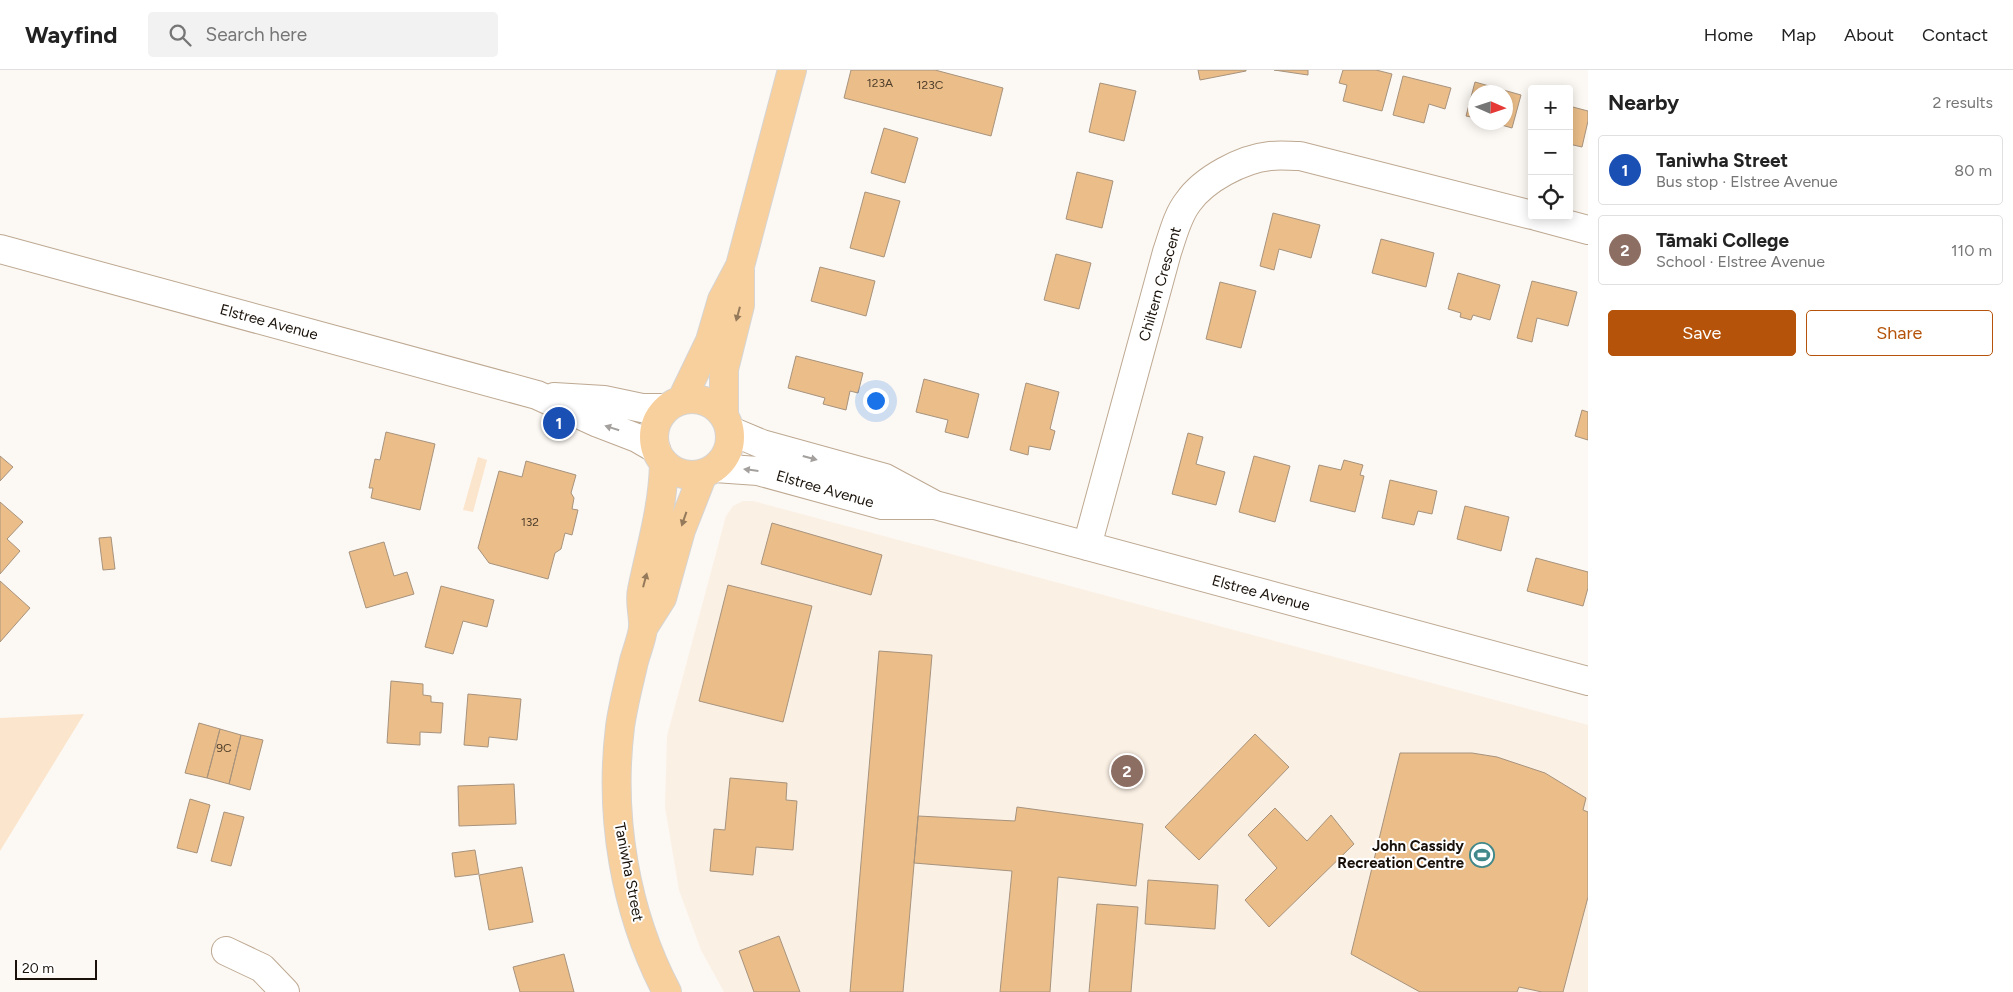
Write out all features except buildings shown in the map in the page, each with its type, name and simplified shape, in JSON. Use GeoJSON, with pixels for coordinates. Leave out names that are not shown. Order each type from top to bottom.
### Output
{"type":"FeatureCollection","features":[{"type":"Feature","properties":{"kind":"main road"},"geometry":{"type":"LineString","coordinates":[[740,266],[740,305],[724,368],[730,442],[728,452],[722,461],[709,471],[693,476],[682,474],[660,456],[654,438],[655,427],[659,416],[674,403],[710,341],[722,300],[740,266],[792,70]]}},
{"type":"Feature","properties":{"kind":"main road"},"geometry":{"type":"LineString","coordinates":[[674,403],[694,398],[705,400],[715,406],[727,422]]}},
{"type":"Feature","properties":{"kind":"main road","name":"Taniwha Street"},"geometry":{"type":"LineString","coordinates":[[660,456],[663,488],[659,519],[641,592],[643,628],[626,694],[620,728],[616,789],[618,824],[629,890],[654,968],[667,992]]}},
{"type":"Feature","properties":{"kind":"main road","name":"Taniwha Street"},"geometry":{"type":"LineString","coordinates":[[643,628],[662,598],[681,530],[709,471]]}},
{"type":"Feature","properties":{"kind":"street","name":"Chiltern Crescent"},"geometry":{"type":"LineString","coordinates":[[1087,546],[1177,222],[1188,202],[1211,180],[1226,171],[1260,158],[1283,155],[1300,156],[1528,214]]}},
{"type":"Feature","properties":{"kind":"street"},"geometry":{"type":"LineString","coordinates":[[1551,220],[1588,230]]}},
{"type":"Feature","properties":{"kind":"street","name":"Elstree Avenue"},"geometry":{"type":"LineString","coordinates":[[0,249],[537,396],[637,438],[660,456]]}},
{"type":"Feature","properties":{"kind":"street","name":"Elstree Avenue"},"geometry":{"type":"LineString","coordinates":[[537,396],[604,400],[642,408],[674,403]]}},
{"type":"Feature","properties":{"kind":"street","name":"Elstree Avenue"},"geometry":{"type":"LineString","coordinates":[[727,422],[762,444],[885,478],[935,505],[1588,681]]}},
{"type":"Feature","properties":{"kind":"street","name":"Elstree Avenue"},"geometry":{"type":"LineString","coordinates":[[709,471],[758,471],[882,505],[935,505]]}},
{"type":"Feature","properties":{"kind":"street"},"geometry":{"type":"LineString","coordinates":[[226,951],[262,968],[285,992]]}},
{"type":"Feature","properties":{"kind":"shaded area"},"geometry":{"type":"Polygon","coordinates":[[[478,457],[487,460],[473,512],[463,510],[478,457]]]}},
{"type":"Feature","properties":{"kind":"shaded area"},"geometry":{"type":"Polygon","coordinates":[[[743,501],[753,501],[1588,725],[1588,992],[724,992],[701,950],[679,890],[665,807],[667,736],[726,516],[733,506],[743,501]]]}},
{"type":"Feature","properties":{"kind":"shaded area"},"geometry":{"type":"Polygon","coordinates":[[[84,714],[0,851],[0,718],[84,714]]]}},
{"type":"Feature","properties":{"kind":"place","name":"Taniwha Street"},"geometry":{"type":"Point","coordinates":[559,423]}},
{"type":"Feature","properties":{"kind":"place","name":"Tāmaki College"},"geometry":{"type":"Point","coordinates":[1127,771]}},
{"type":"Feature","properties":{"kind":"place","name":"John Cassidy Recreation Centre"},"geometry":{"type":"Point","coordinates":[1482,855]}}]}
